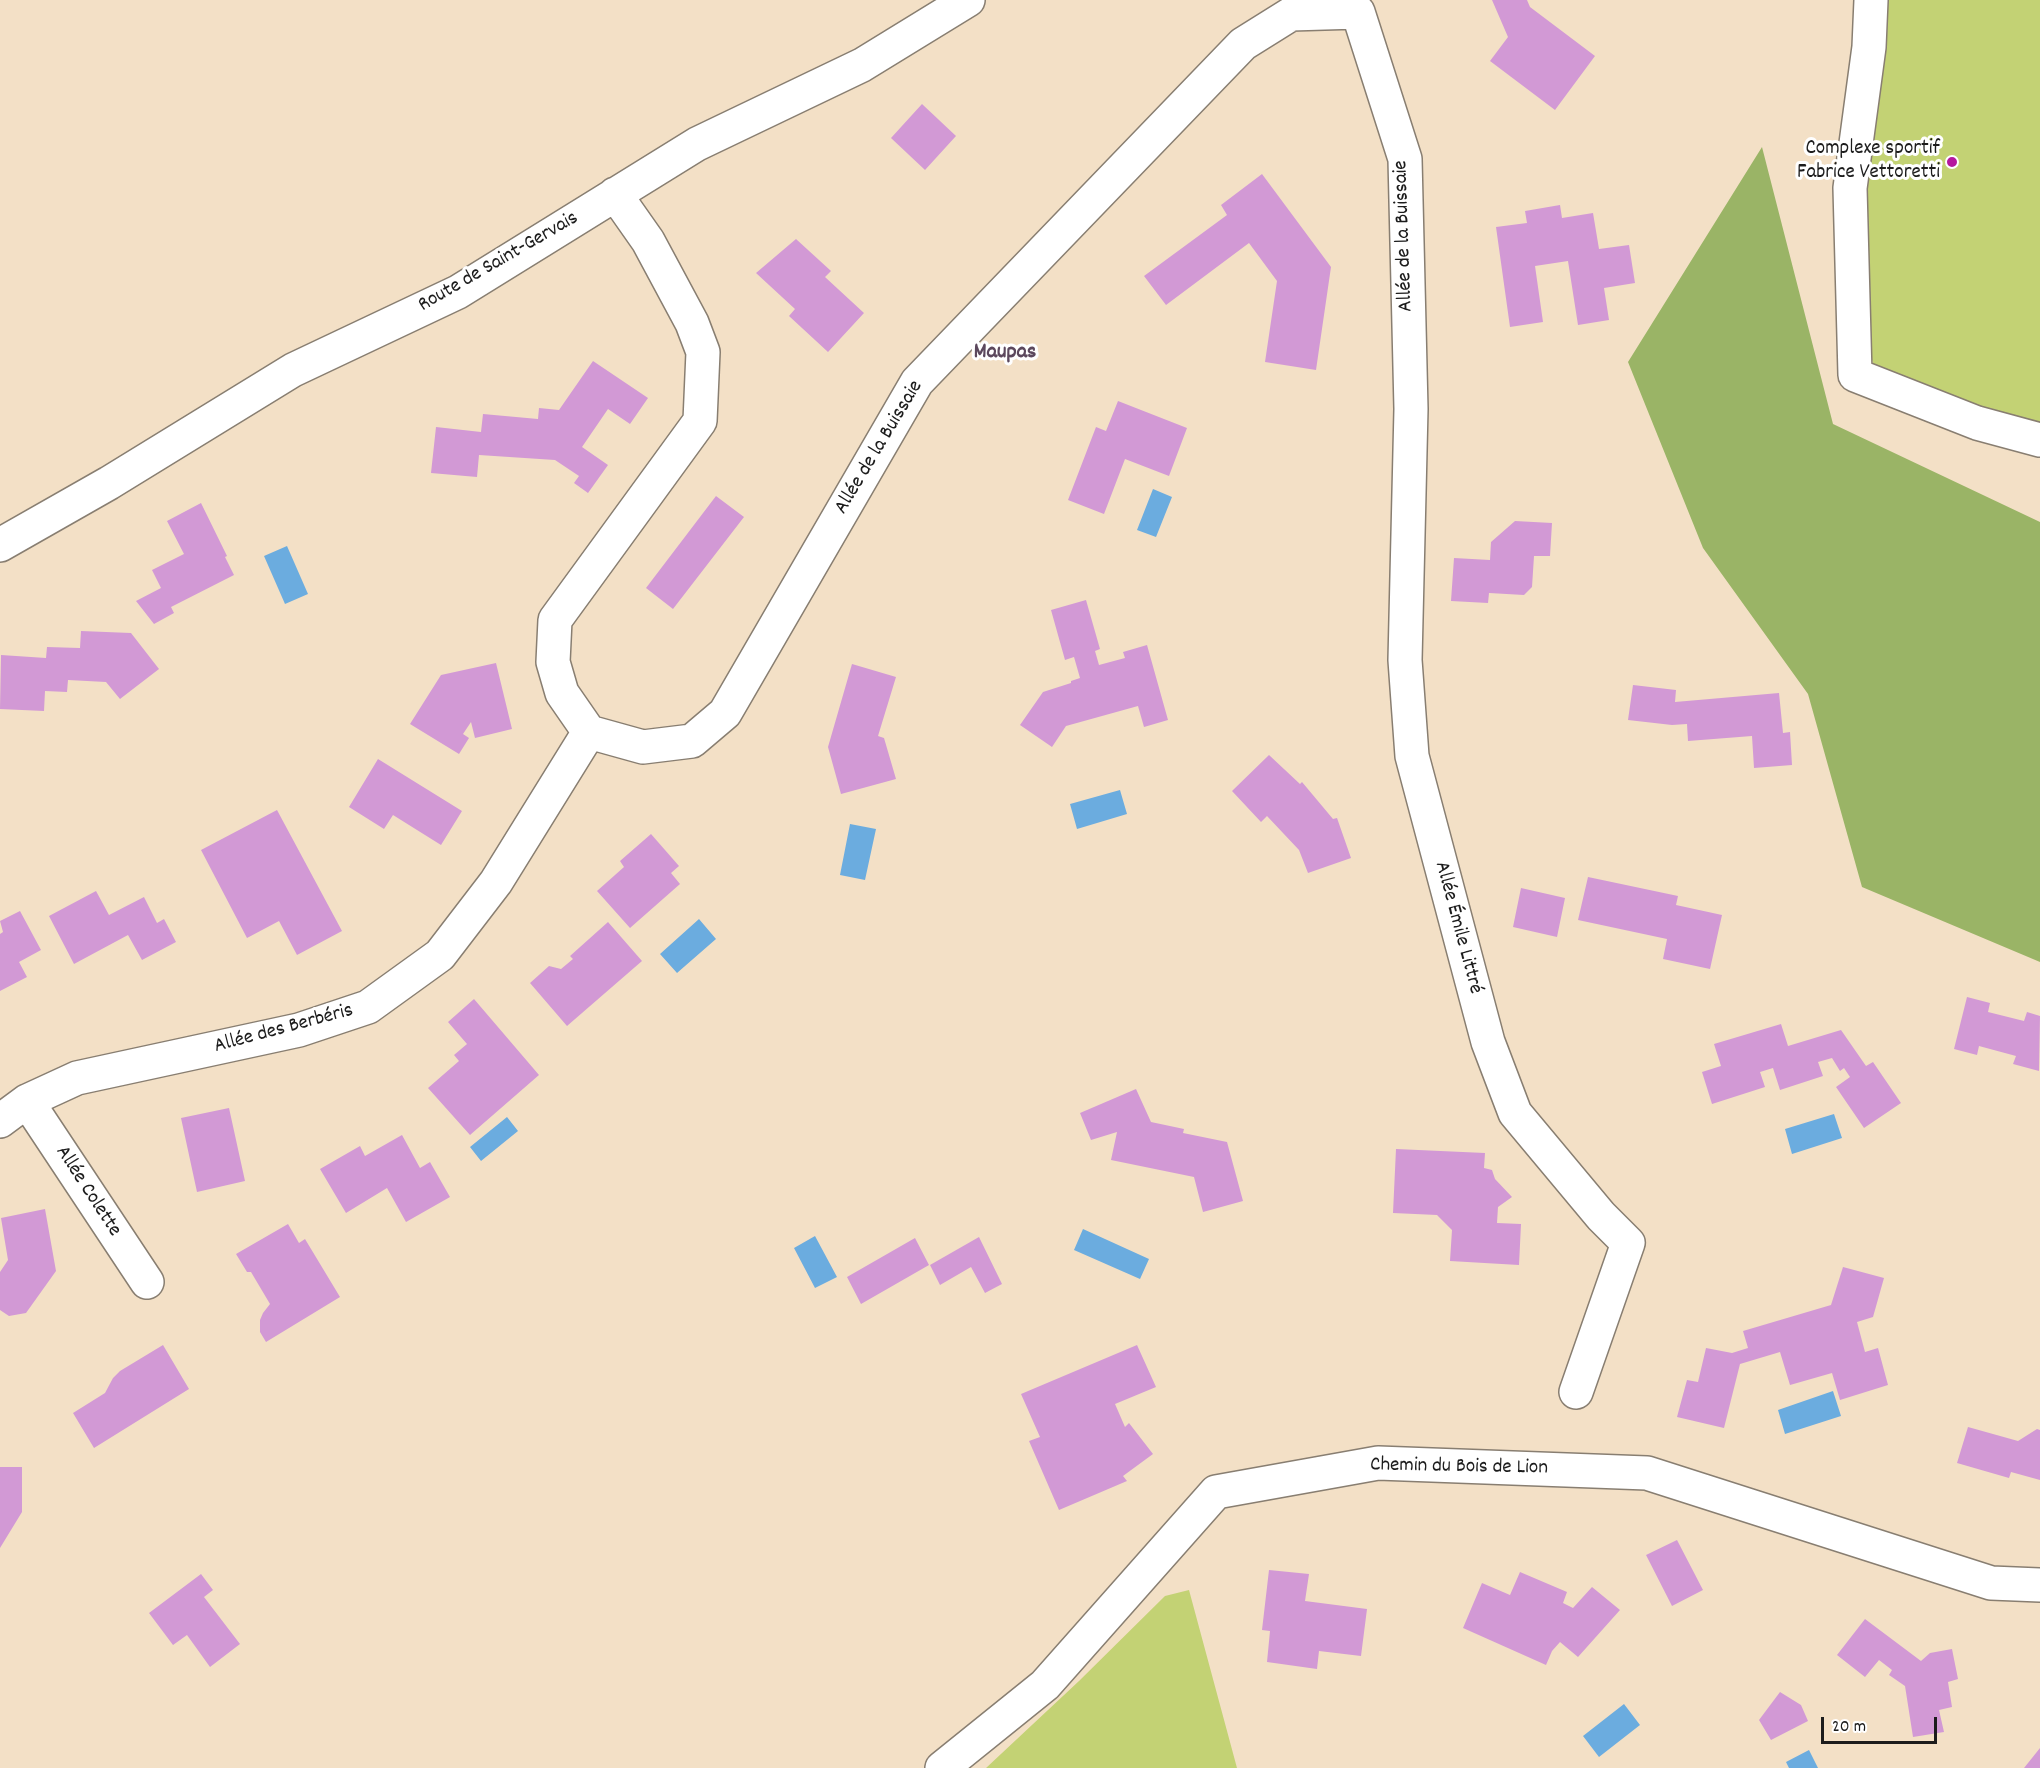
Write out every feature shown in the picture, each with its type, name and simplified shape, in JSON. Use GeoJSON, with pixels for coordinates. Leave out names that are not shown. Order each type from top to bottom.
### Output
{"type":"FeatureCollection","features":[{"type":"Feature","properties":{"kind":"street","name":"Route de Saint-Gervais"},"geometry":{"type":"LineString","coordinates":[[0,545],[109,483],[293,370],[458,292],[697,144],[862,65],[968,0]]}},
{"type":"Feature","properties":{"kind":"street"},"geometry":{"type":"LineString","coordinates":[[1871,0],[1869,47],[1850,188],[1855,375],[1977,423],[2040,440]]}},
{"type":"Feature","properties":{"kind":"street","name":"Allée de la Buissaie"},"geometry":{"type":"LineString","coordinates":[[589,732],[643,747],[692,741],[725,713],[917,382],[1243,44],[1291,14],[1358,12],[1405,159],[1411,409]]}},
{"type":"Feature","properties":{"kind":"street"},"geometry":{"type":"LineString","coordinates":[[589,732],[562,693],[553,662],[555,620],[700,421],[703,352],[692,323],[648,241],[615,194]]}},
{"type":"Feature","properties":{"kind":"street","name":"Allée Émile Littré"},"geometry":{"type":"LineString","coordinates":[[1411,409],[1405,660],[1412,756],[1415,768],[1488,1042],[1515,1113],[1601,1216],[1628,1243],[1576,1392]]}},
{"type":"Feature","properties":{"kind":"street","name":"Allée des Berbéris"},"geometry":{"type":"LineString","coordinates":[[0,1121],[27,1101],[77,1078],[299,1030],[368,1007],[440,955],[496,882],[589,732]]}},
{"type":"Feature","properties":{"kind":"street","name":"Allée Colette"},"geometry":{"type":"LineString","coordinates":[[27,1101],[147,1282]]}},
{"type":"Feature","properties":{"kind":"street","name":"Chemin du Bois de Lion"},"geometry":{"type":"LineString","coordinates":[[942,1768],[1045,1684],[1216,1492],[1378,1463],[1647,1473],[1991,1583],[2040,1585]]}},
{"type":"Feature","properties":{"kind":"green space","name":"Complexe sportif Fabrice Vettoretti"},"geometry":{"type":"Polygon","coordinates":[[[1882,0],[2040,0],[2040,430],[1876,373],[1855,303],[1882,0]]]}},
{"type":"Feature","properties":{"kind":"green space"},"geometry":{"type":"Polygon","coordinates":[[[1762,147],[1833,424],[2040,522],[2040,962],[1862,887],[1808,694],[1703,548],[1628,362],[1762,147]]]}},
{"type":"Feature","properties":{"kind":"green space"},"geometry":{"type":"Polygon","coordinates":[[[1189,1590],[1237,1768],[986,1768],[1165,1596],[1189,1590]]]}},
{"type":"Feature","properties":{"kind":"water"},"geometry":{"type":"Polygon","coordinates":[[[1153,489],[1172,497],[1156,537],[1137,530],[1153,489]]]}},
{"type":"Feature","properties":{"kind":"water"},"geometry":{"type":"Polygon","coordinates":[[[287,546],[308,594],[285,604],[264,556],[287,546]]]}},
{"type":"Feature","properties":{"kind":"water"},"geometry":{"type":"Polygon","coordinates":[[[1120,790],[1127,814],[1077,829],[1070,804],[1120,790]]]}},
{"type":"Feature","properties":{"kind":"water"},"geometry":{"type":"Polygon","coordinates":[[[850,824],[876,829],[865,880],[840,875],[850,824]]]}},
{"type":"Feature","properties":{"kind":"water"},"geometry":{"type":"Polygon","coordinates":[[[699,919],[716,939],[677,973],[660,954],[699,919]]]}},
{"type":"Feature","properties":{"kind":"water"},"geometry":{"type":"Polygon","coordinates":[[[1834,1114],[1842,1138],[1792,1154],[1785,1129],[1834,1114]]]}},
{"type":"Feature","properties":{"kind":"water"},"geometry":{"type":"Polygon","coordinates":[[[507,1117],[518,1131],[481,1161],[470,1147],[507,1117]]]}},
{"type":"Feature","properties":{"kind":"water"},"geometry":{"type":"Polygon","coordinates":[[[1083,1229],[1149,1259],[1140,1279],[1074,1250],[1083,1229]]]}},
{"type":"Feature","properties":{"kind":"water"},"geometry":{"type":"Polygon","coordinates":[[[815,1236],[837,1277],[815,1288],[794,1248],[815,1236]]]}},
{"type":"Feature","properties":{"kind":"water"},"geometry":{"type":"Polygon","coordinates":[[[1833,1391],[1841,1416],[1785,1434],[1778,1410],[1833,1391]]]}},
{"type":"Feature","properties":{"kind":"water"},"geometry":{"type":"Polygon","coordinates":[[[1624,1704],[1640,1725],[1599,1757],[1583,1736],[1624,1704]]]}},
{"type":"Feature","properties":{"kind":"water"},"geometry":{"type":"Polygon","coordinates":[[[1809,1750],[1818,1768],[1789,1768],[1786,1762],[1809,1750]]]}},
{"type":"Feature","properties":{"kind":"building"},"geometry":{"type":"Polygon","coordinates":[[[1492,0],[1527,0],[1530,7],[1595,56],[1555,110],[1490,61],[1508,37],[1492,0]]]}},
{"type":"Feature","properties":{"kind":"building"},"geometry":{"type":"Polygon","coordinates":[[[922,104],[956,136],[925,170],[891,138],[922,104]]]}},
{"type":"Feature","properties":{"kind":"building"},"geometry":{"type":"Polygon","coordinates":[[[1262,174],[1331,267],[1316,370],[1265,362],[1277,281],[1249,243],[1166,305],[1144,276],[1227,215],[1221,205],[1262,174]]]}},
{"type":"Feature","properties":{"kind":"building"},"geometry":{"type":"Polygon","coordinates":[[[1560,205],[1562,218],[1593,213],[1599,249],[1629,245],[1635,283],[1604,288],[1609,320],[1578,325],[1568,261],[1535,266],[1543,322],[1510,327],[1496,227],[1527,223],[1525,211],[1560,205]]]}},
{"type":"Feature","properties":{"kind":"building"},"geometry":{"type":"Polygon","coordinates":[[[796,239],[831,271],[825,277],[864,313],[828,352],[789,316],[795,309],[756,273],[796,239]]]}},
{"type":"Feature","properties":{"kind":"building"},"geometry":{"type":"Polygon","coordinates":[[[593,361],[648,398],[630,424],[608,409],[582,447],[608,465],[588,493],[574,483],[579,476],[555,460],[479,455],[477,477],[431,473],[436,427],[481,432],[483,414],[538,419],[539,408],[559,410],[593,361]]]}},
{"type":"Feature","properties":{"kind":"building"},"geometry":{"type":"Polygon","coordinates":[[[1118,401],[1187,428],[1169,476],[1125,459],[1104,514],[1068,500],[1096,427],[1106,431],[1118,401]]]}},
{"type":"Feature","properties":{"kind":"building"},"geometry":{"type":"Polygon","coordinates":[[[716,496],[744,517],[673,609],[646,588],[716,496]]]}},
{"type":"Feature","properties":{"kind":"building"},"geometry":{"type":"Polygon","coordinates":[[[201,503],[234,575],[171,607],[174,613],[154,624],[136,601],[161,588],[152,570],[184,554],[167,521],[201,503]]]}},
{"type":"Feature","properties":{"kind":"building"},"geometry":{"type":"Polygon","coordinates":[[[1515,521],[1552,523],[1550,556],[1534,556],[1532,587],[1524,595],[1489,593],[1488,603],[1451,601],[1454,558],[1490,560],[1491,542],[1515,521]]]}},
{"type":"Feature","properties":{"kind":"building"},"geometry":{"type":"Polygon","coordinates":[[[1086,600],[1100,649],[1095,651],[1099,665],[1125,658],[1123,652],[1147,645],[1168,720],[1144,727],[1138,706],[1066,726],[1052,747],[1020,725],[1043,692],[1080,678],[1074,657],[1065,660],[1051,610],[1086,600]]]}},
{"type":"Feature","properties":{"kind":"building"},"geometry":{"type":"Polygon","coordinates":[[[81,631],[131,633],[159,669],[120,699],[106,682],[68,680],[67,692],[45,691],[44,711],[0,709],[1,655],[46,658],[47,647],[80,648],[81,631]]]}},
{"type":"Feature","properties":{"kind":"building"},"geometry":{"type":"Polygon","coordinates":[[[496,663],[512,729],[475,738],[471,722],[463,734],[469,738],[459,754],[410,724],[441,675],[496,663]]]}},
{"type":"Feature","properties":{"kind":"building"},"geometry":{"type":"Polygon","coordinates":[[[852,664],[896,677],[878,736],[884,738],[896,779],[841,794],[828,747],[852,664]]]}},
{"type":"Feature","properties":{"kind":"building"},"geometry":{"type":"Polygon","coordinates":[[[1633,685],[1676,690],[1675,702],[1779,693],[1783,733],[1790,732],[1792,765],[1754,768],[1752,736],[1688,741],[1687,724],[1672,725],[1628,720],[1633,685]]]}},
{"type":"Feature","properties":{"kind":"building"},"geometry":{"type":"Polygon","coordinates":[[[1269,755],[1300,784],[1302,782],[1333,819],[1337,818],[1351,858],[1308,873],[1299,850],[1267,816],[1261,822],[1232,791],[1269,755]]]}},
{"type":"Feature","properties":{"kind":"building"},"geometry":{"type":"Polygon","coordinates":[[[378,759],[462,811],[441,845],[393,815],[384,829],[349,807],[378,759]]]}},
{"type":"Feature","properties":{"kind":"building"},"geometry":{"type":"Polygon","coordinates":[[[277,810],[342,931],[297,955],[279,921],[247,938],[201,850],[277,810]]]}},
{"type":"Feature","properties":{"kind":"building"},"geometry":{"type":"Polygon","coordinates":[[[651,834],[679,866],[671,873],[680,884],[630,928],[597,891],[624,867],[620,861],[651,834]]]}},
{"type":"Feature","properties":{"kind":"building"},"geometry":{"type":"Polygon","coordinates":[[[1588,877],[1678,896],[1676,905],[1722,915],[1710,969],[1663,959],[1667,939],[1578,920],[1588,877]]]}},
{"type":"Feature","properties":{"kind":"building"},"geometry":{"type":"Polygon","coordinates":[[[1521,888],[1565,898],[1557,937],[1513,927],[1521,888]]]}},
{"type":"Feature","properties":{"kind":"building"},"geometry":{"type":"Polygon","coordinates":[[[96,891],[109,915],[144,897],[157,923],[164,919],[176,942],[142,960],[128,935],[74,964],[49,916],[96,891]]]}},
{"type":"Feature","properties":{"kind":"building"},"geometry":{"type":"Polygon","coordinates":[[[20,911],[41,950],[19,962],[27,977],[0,991],[0,934],[3,932],[0,921],[20,911]]]}},
{"type":"Feature","properties":{"kind":"building"},"geometry":{"type":"Polygon","coordinates":[[[608,922],[642,961],[567,1026],[530,983],[549,966],[561,969],[573,959],[570,956],[608,922]]]}},
{"type":"Feature","properties":{"kind":"building"},"geometry":{"type":"Polygon","coordinates":[[[1967,997],[1990,1003],[1988,1012],[2024,1021],[2027,1012],[2040,1016],[2039,1071],[2013,1064],[2016,1056],[1979,1046],[1977,1055],[1954,1049],[1967,997]]]}},
{"type":"Feature","properties":{"kind":"building"},"geometry":{"type":"Polygon","coordinates":[[[474,999],[539,1075],[470,1135],[428,1088],[459,1061],[454,1055],[467,1044],[448,1022],[474,999]]]}},
{"type":"Feature","properties":{"kind":"building"},"geometry":{"type":"Polygon","coordinates":[[[1781,1024],[1788,1046],[1841,1030],[1866,1066],[1873,1062],[1901,1103],[1864,1128],[1836,1087],[1850,1077],[1844,1068],[1840,1071],[1832,1058],[1818,1062],[1823,1076],[1780,1090],[1773,1068],[1760,1072],[1765,1087],[1712,1104],[1702,1072],[1721,1066],[1714,1044],[1781,1024]]]}},
{"type":"Feature","properties":{"kind":"building"},"geometry":{"type":"Polygon","coordinates":[[[1136,1089],[1151,1122],[1184,1129],[1183,1133],[1227,1142],[1243,1201],[1203,1212],[1194,1177],[1111,1160],[1117,1132],[1091,1140],[1080,1113],[1136,1089]]]}},
{"type":"Feature","properties":{"kind":"building"},"geometry":{"type":"Polygon","coordinates":[[[229,1108],[245,1181],[197,1192],[181,1118],[229,1108]]]}},
{"type":"Feature","properties":{"kind":"building"},"geometry":{"type":"Polygon","coordinates":[[[402,1135],[420,1168],[430,1162],[450,1197],[406,1222],[387,1188],[346,1213],[320,1169],[360,1146],[365,1156],[402,1135]]]}},
{"type":"Feature","properties":{"kind":"building"},"geometry":{"type":"Polygon","coordinates":[[[1396,1149],[1485,1153],[1484,1168],[1492,1170],[1495,1179],[1512,1197],[1498,1207],[1497,1223],[1521,1224],[1519,1265],[1450,1261],[1452,1230],[1437,1215],[1393,1213],[1396,1149]]]}},
{"type":"Feature","properties":{"kind":"building"},"geometry":{"type":"Polygon","coordinates":[[[45,1209],[56,1271],[26,1313],[9,1316],[0,1310],[0,1272],[8,1260],[1,1218],[45,1209]]]}},
{"type":"Feature","properties":{"kind":"building"},"geometry":{"type":"Polygon","coordinates":[[[288,1224],[299,1243],[305,1239],[340,1297],[266,1342],[260,1332],[260,1320],[270,1304],[251,1272],[247,1272],[236,1254],[288,1224]]]}},
{"type":"Feature","properties":{"kind":"building"},"geometry":{"type":"Polygon","coordinates":[[[979,1237],[1002,1284],[985,1293],[971,1267],[940,1285],[930,1265],[979,1237]]]}},
{"type":"Feature","properties":{"kind":"building"},"geometry":{"type":"Polygon","coordinates":[[[915,1238],[929,1265],[861,1304],[847,1277],[915,1238]]]}},
{"type":"Feature","properties":{"kind":"building"},"geometry":{"type":"Polygon","coordinates":[[[1843,1267],[1884,1278],[1873,1317],[1857,1322],[1865,1352],[1878,1348],[1888,1385],[1840,1400],[1832,1373],[1790,1385],[1780,1352],[1740,1364],[1724,1428],[1677,1417],[1687,1380],[1698,1382],[1706,1348],[1732,1353],[1748,1348],[1743,1331],[1831,1305],[1843,1267]]]}},
{"type":"Feature","properties":{"kind":"building"},"geometry":{"type":"Polygon","coordinates":[[[163,1345],[189,1389],[94,1448],[73,1413],[105,1393],[113,1378],[120,1371],[163,1345]]]}},
{"type":"Feature","properties":{"kind":"building"},"geometry":{"type":"Polygon","coordinates":[[[1137,1345],[1156,1387],[1115,1404],[1125,1427],[1129,1423],[1153,1454],[1123,1476],[1127,1481],[1059,1510],[1029,1441],[1040,1437],[1021,1394],[1137,1345]]]}},
{"type":"Feature","properties":{"kind":"building"},"geometry":{"type":"Polygon","coordinates":[[[1968,1427],[2018,1441],[2037,1429],[2040,1430],[2040,1480],[2011,1472],[2009,1478],[1957,1463],[1968,1427]]]}},
{"type":"Feature","properties":{"kind":"building"},"geometry":{"type":"Polygon","coordinates":[[[0,1467],[22,1467],[22,1512],[0,1548],[0,1467]]]}},
{"type":"Feature","properties":{"kind":"building"},"geometry":{"type":"Polygon","coordinates":[[[1677,1540],[1703,1590],[1672,1606],[1646,1555],[1677,1540]]]}},
{"type":"Feature","properties":{"kind":"building"},"geometry":{"type":"Polygon","coordinates":[[[1269,1570],[1309,1574],[1305,1601],[1367,1609],[1361,1656],[1319,1651],[1317,1669],[1267,1662],[1270,1631],[1262,1630],[1269,1570]]]}},
{"type":"Feature","properties":{"kind":"building"},"geometry":{"type":"Polygon","coordinates":[[[1520,1572],[1567,1592],[1563,1603],[1573,1608],[1592,1587],[1620,1610],[1578,1657],[1560,1642],[1552,1651],[1546,1665],[1463,1628],[1482,1583],[1510,1595],[1520,1572]]]}},
{"type":"Feature","properties":{"kind":"building"},"geometry":{"type":"Polygon","coordinates":[[[201,1574],[213,1590],[204,1597],[240,1644],[210,1667],[187,1635],[173,1645],[149,1613],[201,1574]]]}},
{"type":"Feature","properties":{"kind":"building"},"geometry":{"type":"Polygon","coordinates":[[[1865,1619],[1921,1661],[1930,1653],[1952,1649],[1958,1679],[1948,1682],[1952,1707],[1939,1710],[1944,1732],[1913,1737],[1905,1686],[1889,1675],[1892,1670],[1879,1660],[1865,1677],[1837,1655],[1865,1619]]]}},
{"type":"Feature","properties":{"kind":"building"},"geometry":{"type":"Polygon","coordinates":[[[1780,1692],[1801,1705],[1808,1721],[1771,1740],[1759,1720],[1780,1692]]]}},
{"type":"Feature","properties":{"kind":"building"},"geometry":{"type":"Polygon","coordinates":[[[2040,1748],[2040,1768],[2024,1768],[2040,1748]]]}},
{"type":"Feature","properties":{"kind":"place","name":"Complexe sportif Fabrice Vettoretti"},"geometry":{"type":"Point","coordinates":[1952,162]}},
{"type":"Feature","properties":{"kind":"district","name":"Maupas"},"geometry":{"type":"Point","coordinates":[1005,354]}}]}
